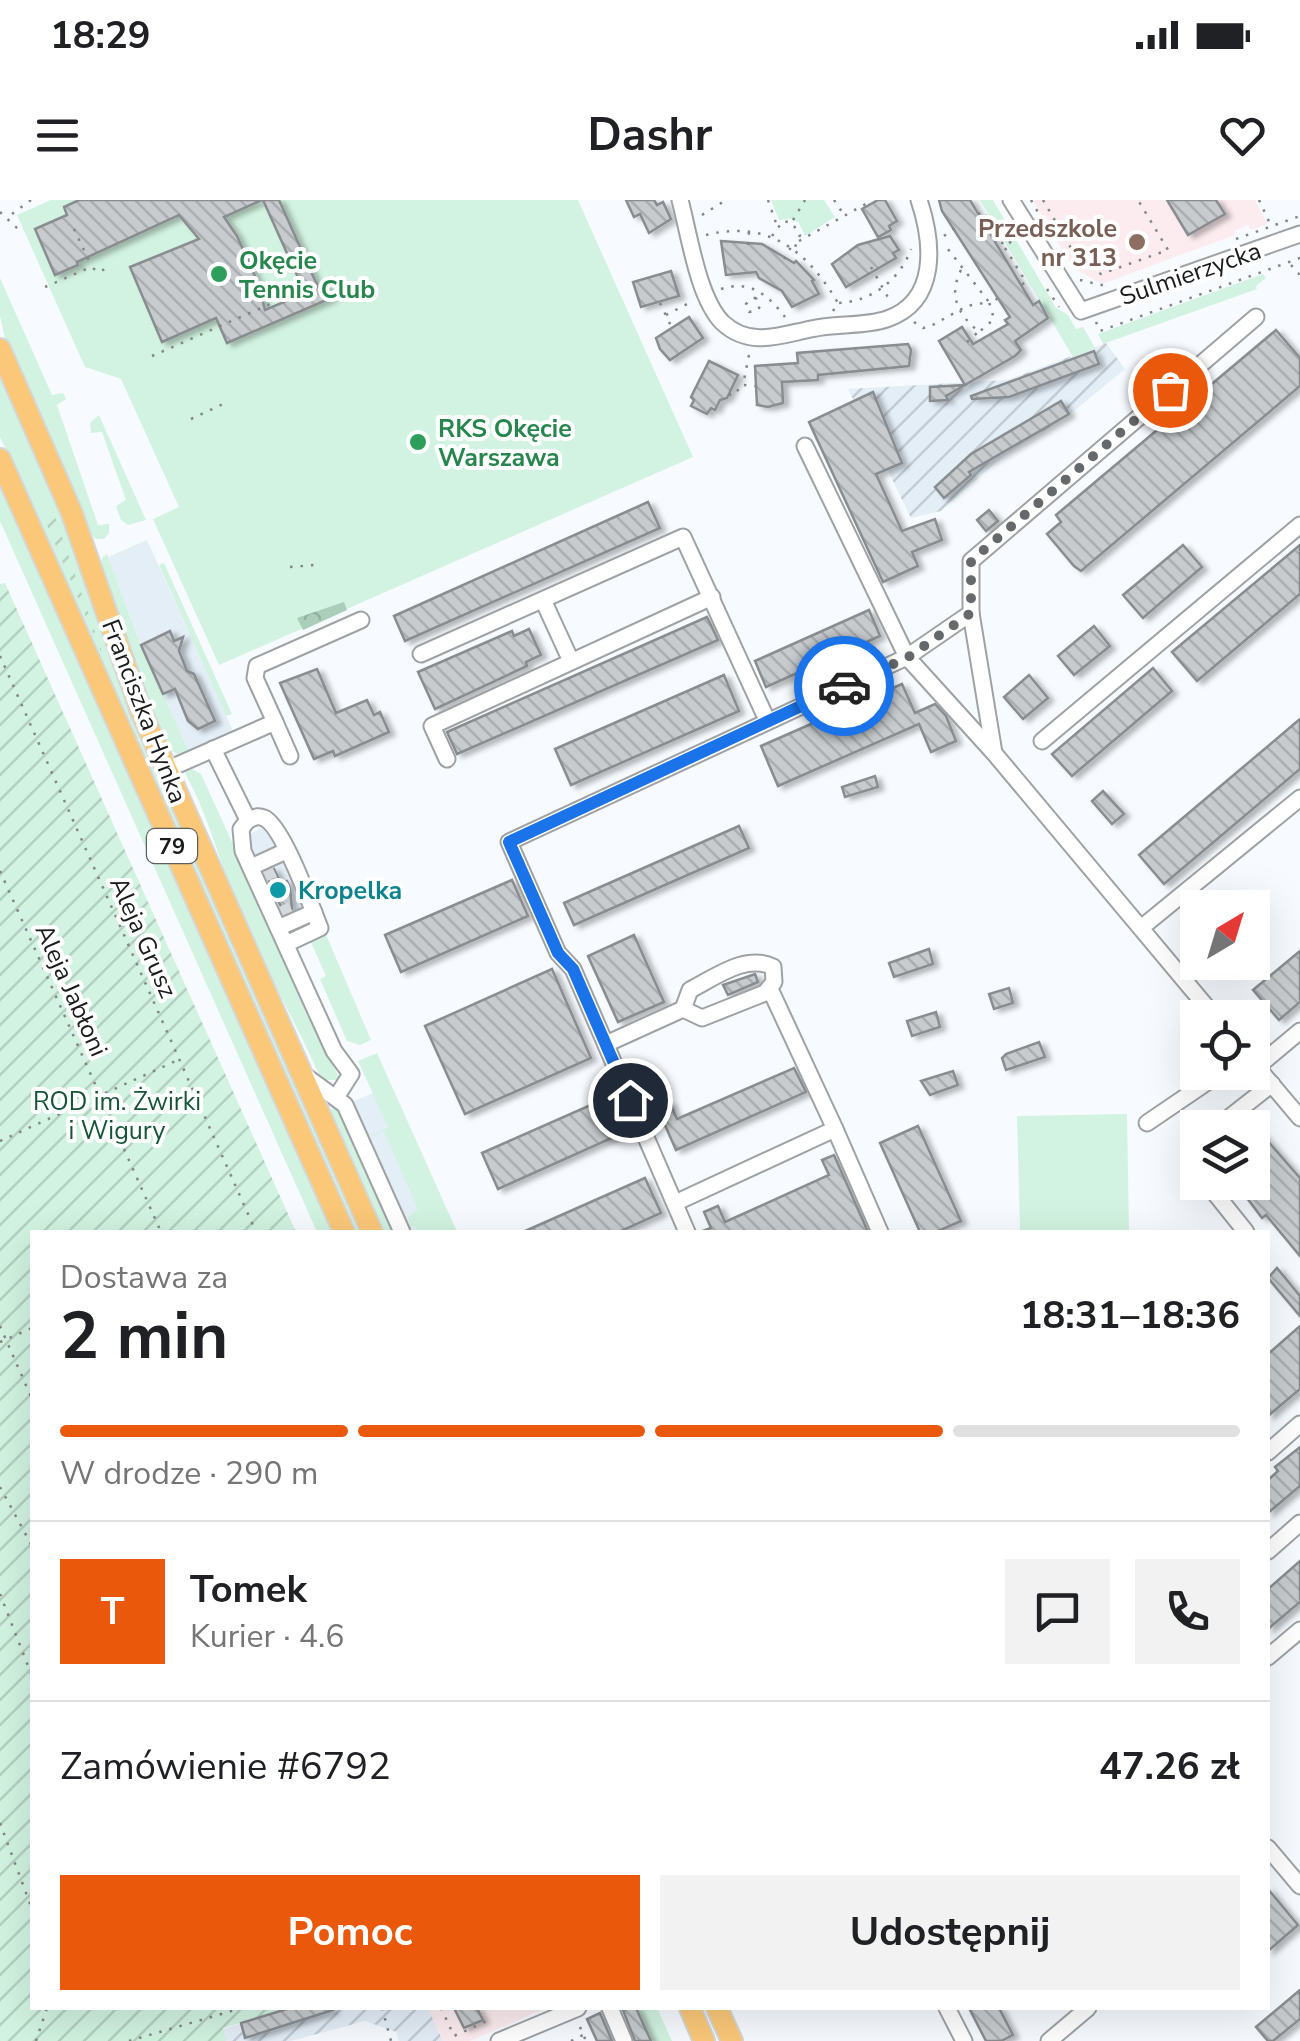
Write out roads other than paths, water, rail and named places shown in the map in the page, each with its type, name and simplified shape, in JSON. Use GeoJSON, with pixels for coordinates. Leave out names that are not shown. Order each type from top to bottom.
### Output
{"type":"FeatureCollection","features":[{"type":"Feature","properties":{"kind":"main road","name":"Franciszka Hynka"},"geometry":{"type":"LineString","coordinates":[[0,350],[71,511],[136,702],[371,1230]]}},
{"type":"Feature","properties":{"kind":"main road","name":"Franciszka Hynka"},"geometry":{"type":"LineString","coordinates":[[0,459],[343,1230]]}},
{"type":"Feature","properties":{"kind":"main road"},"geometry":{"type":"LineString","coordinates":[[691,2010],[704,2041]]}},
{"type":"Feature","properties":{"kind":"main road"},"geometry":{"type":"LineString","coordinates":[[718,2010],[732,2041]]}},
{"type":"Feature","properties":{"kind":"street"},"geometry":{"type":"LineString","coordinates":[[680,200],[708,300],[723,323],[764,339],[898,318],[920,294],[928,273],[928,231],[919,200]]}},
{"type":"Feature","properties":{"kind":"street","name":"Sulmierzycka"},"geometry":{"type":"LineString","coordinates":[[1011,200],[1081,312],[1300,234]]}},
{"type":"Feature","properties":{"kind":"street"},"geometry":{"type":"LineString","coordinates":[[994,753],[971,613],[971,561],[1256,318]]}},
{"type":"Feature","properties":{"kind":"street"},"geometry":{"type":"LineString","coordinates":[[805,446],[907,658],[994,753],[1201,1000]]}},
{"type":"Feature","properties":{"kind":"street"},"geometry":{"type":"LineString","coordinates":[[1042,741],[1300,525]]}},
{"type":"Feature","properties":{"kind":"street"},"geometry":{"type":"LineString","coordinates":[[421,654],[683,537],[766,720]]}},
{"type":"Feature","properties":{"kind":"street"},"geometry":{"type":"LineString","coordinates":[[447,760],[432,726],[712,597]]}},
{"type":"Feature","properties":{"kind":"street"},"geometry":{"type":"LineString","coordinates":[[542,600],[571,661]]}},
{"type":"Feature","properties":{"kind":"street"},"geometry":{"type":"LineString","coordinates":[[687,1230],[573,969],[558,953],[509,842],[907,658],[971,613]]}},
{"type":"Feature","properties":{"kind":"street"},"geometry":{"type":"LineString","coordinates":[[290,756],[254,670],[361,620]]}},
{"type":"Feature","properties":{"kind":"street"},"geometry":{"type":"LineString","coordinates":[[166,770],[274,722]]}},
{"type":"Feature","properties":{"kind":"street"},"geometry":{"type":"LineString","coordinates":[[213,749],[248,820]]}},
{"type":"Feature","properties":{"kind":"street"},"geometry":{"type":"LineString","coordinates":[[1141,928],[1300,798]]}},
{"type":"Feature","properties":{"kind":"street"},"geometry":{"type":"LineString","coordinates":[[280,916],[320,928],[276,830],[258,816],[248,820],[241,838],[263,877],[334,1051],[351,1074],[337,1096]]}},
{"type":"Feature","properties":{"kind":"street"},"geometry":{"type":"LineString","coordinates":[[263,877],[291,862]]}},
{"type":"Feature","properties":{"kind":"street"},"geometry":{"type":"LineString","coordinates":[[263,877],[291,862]]}},
{"type":"Feature","properties":{"kind":"street"},"geometry":{"type":"LineString","coordinates":[[280,916],[309,902]]}},
{"type":"Feature","properties":{"kind":"street"},"geometry":{"type":"LineString","coordinates":[[606,1044],[683,1009],[690,990],[749,961],[773,966],[774,982],[770,989],[702,1018],[683,1009]]}},
{"type":"Feature","properties":{"kind":"street"},"geometry":{"type":"LineString","coordinates":[[770,989],[879,1230]]}},
{"type":"Feature","properties":{"kind":"street"},"geometry":{"type":"LineString","coordinates":[[1270,1053],[1300,1031]]}},
{"type":"Feature","properties":{"kind":"street"},"geometry":{"type":"LineString","coordinates":[[300,1072],[337,1096],[347,1108],[401,1230]]}},
{"type":"Feature","properties":{"kind":"street"},"geometry":{"type":"LineString","coordinates":[[1270,1082],[1300,1118]]}},
{"type":"Feature","properties":{"kind":"street"},"geometry":{"type":"LineString","coordinates":[[1239,1110],[1272,1084]]}},
{"type":"Feature","properties":{"kind":"street"},"geometry":{"type":"LineString","coordinates":[[1147,1123],[1196,1090]]}},
{"type":"Feature","properties":{"kind":"street"},"geometry":{"type":"LineString","coordinates":[[674,1203],[835,1128]]}},
{"type":"Feature","properties":{"kind":"street"},"geometry":{"type":"LineString","coordinates":[[1220,1200],[1244,1230]]}},
{"type":"Feature","properties":{"kind":"street"},"geometry":{"type":"LineString","coordinates":[[1270,1450],[1300,1424]]}},
{"type":"Feature","properties":{"kind":"street"},"geometry":{"type":"LineString","coordinates":[[1270,1549],[1300,1523]]}},
{"type":"Feature","properties":{"kind":"street"},"geometry":{"type":"LineString","coordinates":[[1270,1655],[1300,1630]]}},
{"type":"Feature","properties":{"kind":"street"},"geometry":{"type":"LineString","coordinates":[[1270,1850],[1300,1886]]}},
{"type":"Feature","properties":{"kind":"street"},"geometry":{"type":"LineString","coordinates":[[611,2010],[624,2041]]}},
{"type":"Feature","properties":{"kind":"street"},"geometry":{"type":"LineString","coordinates":[[948,2010],[964,2041]]}},
{"type":"Feature","properties":{"kind":"street"},"geometry":{"type":"LineString","coordinates":[[1049,2041],[1086,2010]]}},
{"type":"Feature","properties":{"kind":"street"},"geometry":{"type":"LineString","coordinates":[[500,2041],[578,2014]]}},
{"type":"Feature","properties":{"kind":"tunnel"},"geometry":{"type":"LineString","coordinates":[[260,876],[275,869]]}},
{"type":"Feature","properties":{"kind":"tunnel"},"geometry":{"type":"LineString","coordinates":[[278,916],[292,909]]}},
{"type":"Feature","properties":{"kind":"place","name":"Przedszkole nr 313"},"geometry":{"type":"Point","coordinates":[1137,242]}},
{"type":"Feature","properties":{"kind":"place","name":"Okęcie Tennis Club"},"geometry":{"type":"Point","coordinates":[219,274]}},
{"type":"Feature","properties":{"kind":"place","name":"RKS Okęcie Warszawa"},"geometry":{"type":"Point","coordinates":[418,442]}},
{"type":"Feature","properties":{"kind":"place","name":"Kropelka"},"geometry":{"type":"Point","coordinates":[278,890]}},
{"type":"Feature","properties":{"kind":"park label","name":"ROD im. Żwirki i Wigury"},"geometry":{"type":"Point","coordinates":[117,1116]}}]}
